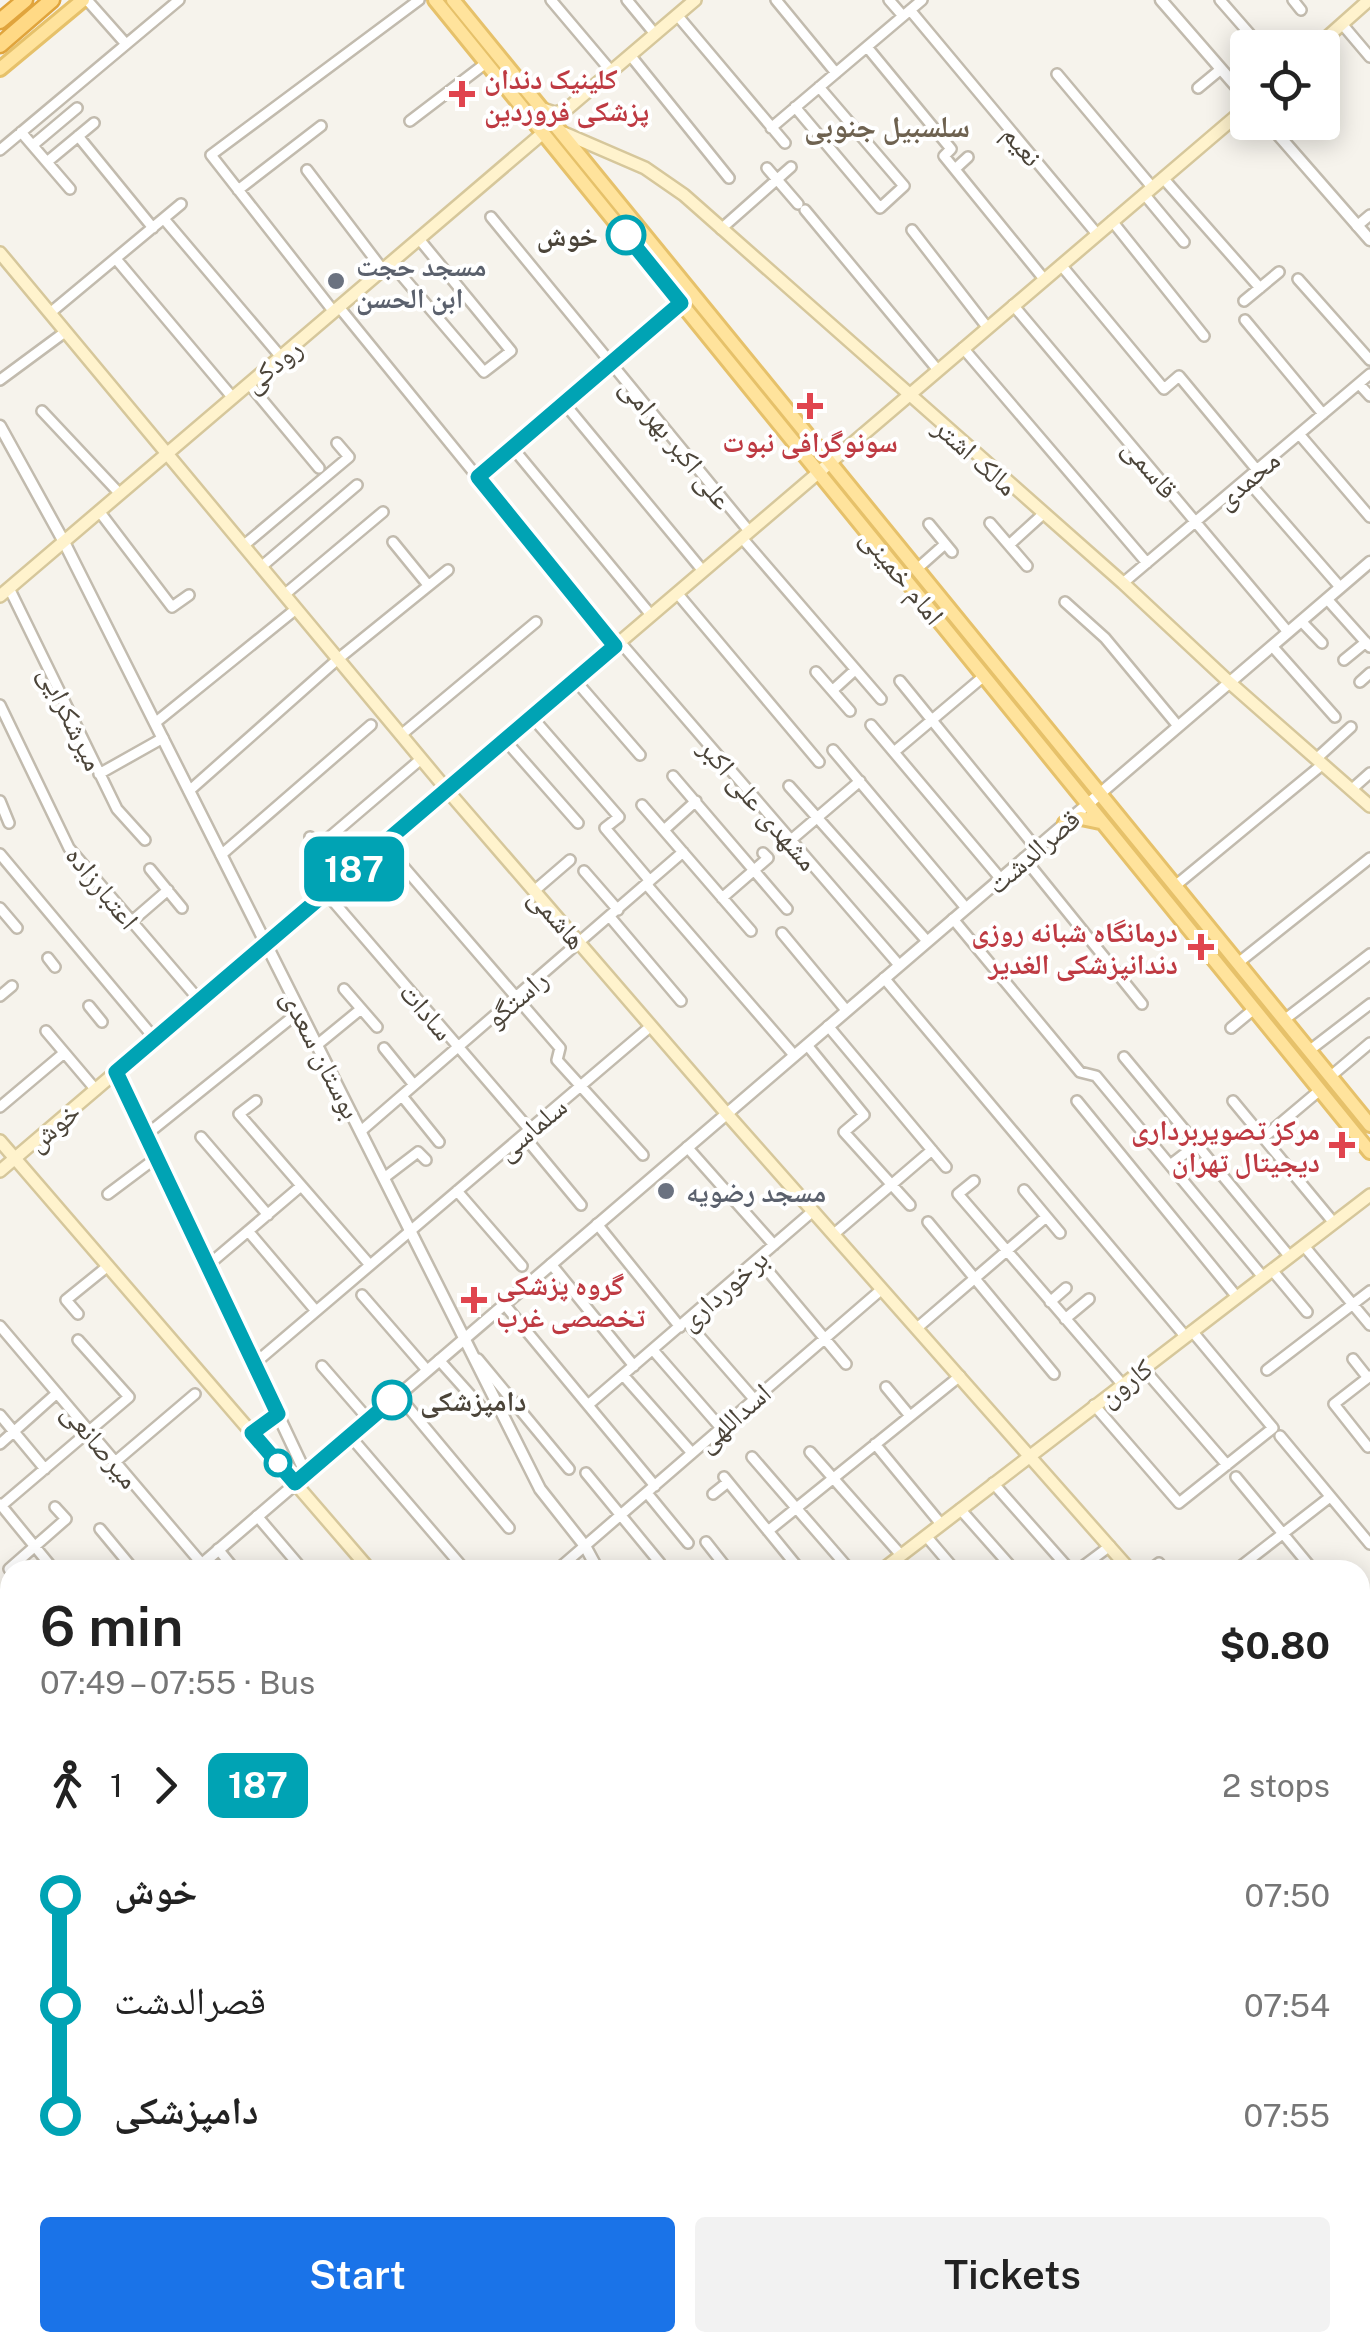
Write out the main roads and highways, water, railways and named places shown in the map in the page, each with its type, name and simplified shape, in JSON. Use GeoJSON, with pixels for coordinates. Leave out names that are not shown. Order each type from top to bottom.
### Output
{"type":"FeatureCollection","features":[{"type":"Feature","properties":{"kind":"highway"},"geometry":{"type":"LineString","coordinates":[[0,7],[14,0]]}},
{"type":"Feature","properties":{"kind":"highway"},"geometry":{"type":"LineString","coordinates":[[0,21],[24,0]]}},
{"type":"Feature","properties":{"kind":"highway"},"geometry":{"type":"LineString","coordinates":[[0,45],[52,0]]}},
{"type":"Feature","properties":{"kind":"main road"},"geometry":{"type":"LineString","coordinates":[[0,70],[85,0]]}},
{"type":"Feature","properties":{"kind":"main road"},"geometry":{"type":"LineString","coordinates":[[422,0],[464,24]]}},
{"type":"Feature","properties":{"kind":"main road","name":"امام خمینی"},"geometry":{"type":"LineString","coordinates":[[435,0],[464,24],[564,133],[818,472],[1370,1152]]}},
{"type":"Feature","properties":{"kind":"main road"},"geometry":{"type":"LineString","coordinates":[[456,0],[464,24]]}},
{"type":"Feature","properties":{"kind":"main road"},"geometry":{"type":"LineString","coordinates":[[543,109],[558,113],[568,107],[694,0]]}},
{"type":"Feature","properties":{"kind":"main road"},"geometry":{"type":"LineString","coordinates":[[1335,30],[1370,0]]}},
{"type":"Feature","properties":{"kind":"main road","name":"امام خمینی"},"geometry":{"type":"LineString","coordinates":[[464,24],[486,63],[681,303],[706,321],[830,461],[1368,1118]]}},
{"type":"Feature","properties":{"kind":"main road","name":"خوش"},"geometry":{"type":"LineString","coordinates":[[0,1171],[1230,119]]}},
{"type":"Feature","properties":{"kind":"main road","name":"مالک اشتر"},"geometry":{"type":"LineString","coordinates":[[564,133],[655,174],[721,229],[1370,806]]}},
{"type":"Feature","properties":{"kind":"main road","name":"رودکی"},"geometry":{"type":"LineString","coordinates":[[5,592],[544,134]]}},
{"type":"Feature","properties":{"kind":"main road","name":"هاشمی"},"geometry":{"type":"LineString","coordinates":[[0,253],[447,790],[1122,1560]]}},
{"type":"Feature","properties":{"kind":"main road"},"geometry":{"type":"LineString","coordinates":[[1064,823],[1081,818],[1104,824]]}},
{"type":"Feature","properties":{"kind":"main road"},"geometry":{"type":"LineString","coordinates":[[0,1141],[361,1560]]}},
{"type":"Feature","properties":{"kind":"main road","name":"کارون"},"geometry":{"type":"LineString","coordinates":[[895,1560],[1370,1196]]}},
{"type":"Feature","properties":{"kind":"place","name":"کلینیک دندان پزشکی فروردین"},"geometry":{"type":"Point","coordinates":[462,94]}},
{"type":"Feature","properties":{"kind":"place","name":"خوش"},"geometry":{"type":"Point","coordinates":[626,235]}},
{"type":"Feature","properties":{"kind":"place","name":"مسجد حجت ابن الحسن"},"geometry":{"type":"Point","coordinates":[336,281]}},
{"type":"Feature","properties":{"kind":"place","name":"سونوگرافی نبوت"},"geometry":{"type":"Point","coordinates":[810,406]}},
{"type":"Feature","properties":{"kind":"place","name":"درمانگاه شبانه روزی دندانپزشکی الغدیر"},"geometry":{"type":"Point","coordinates":[1201,947]}},
{"type":"Feature","properties":{"kind":"place","name":"مرکز تصویربرداری دیجیتال تهران"},"geometry":{"type":"Point","coordinates":[1342,1145]}},
{"type":"Feature","properties":{"kind":"place","name":"مسجد رضویه"},"geometry":{"type":"Point","coordinates":[666,1191]}},
{"type":"Feature","properties":{"kind":"place","name":"گروه پزشکی تخصصی غرب"},"geometry":{"type":"Point","coordinates":[474,1300]}},
{"type":"Feature","properties":{"kind":"place","name":"دامپزشکی"},"geometry":{"type":"Point","coordinates":[392,1400]}},
{"type":"Feature","properties":{"kind":"district","name":"سلسبیل جنوبی"},"geometry":{"type":"Point","coordinates":[887,126]}}]}
